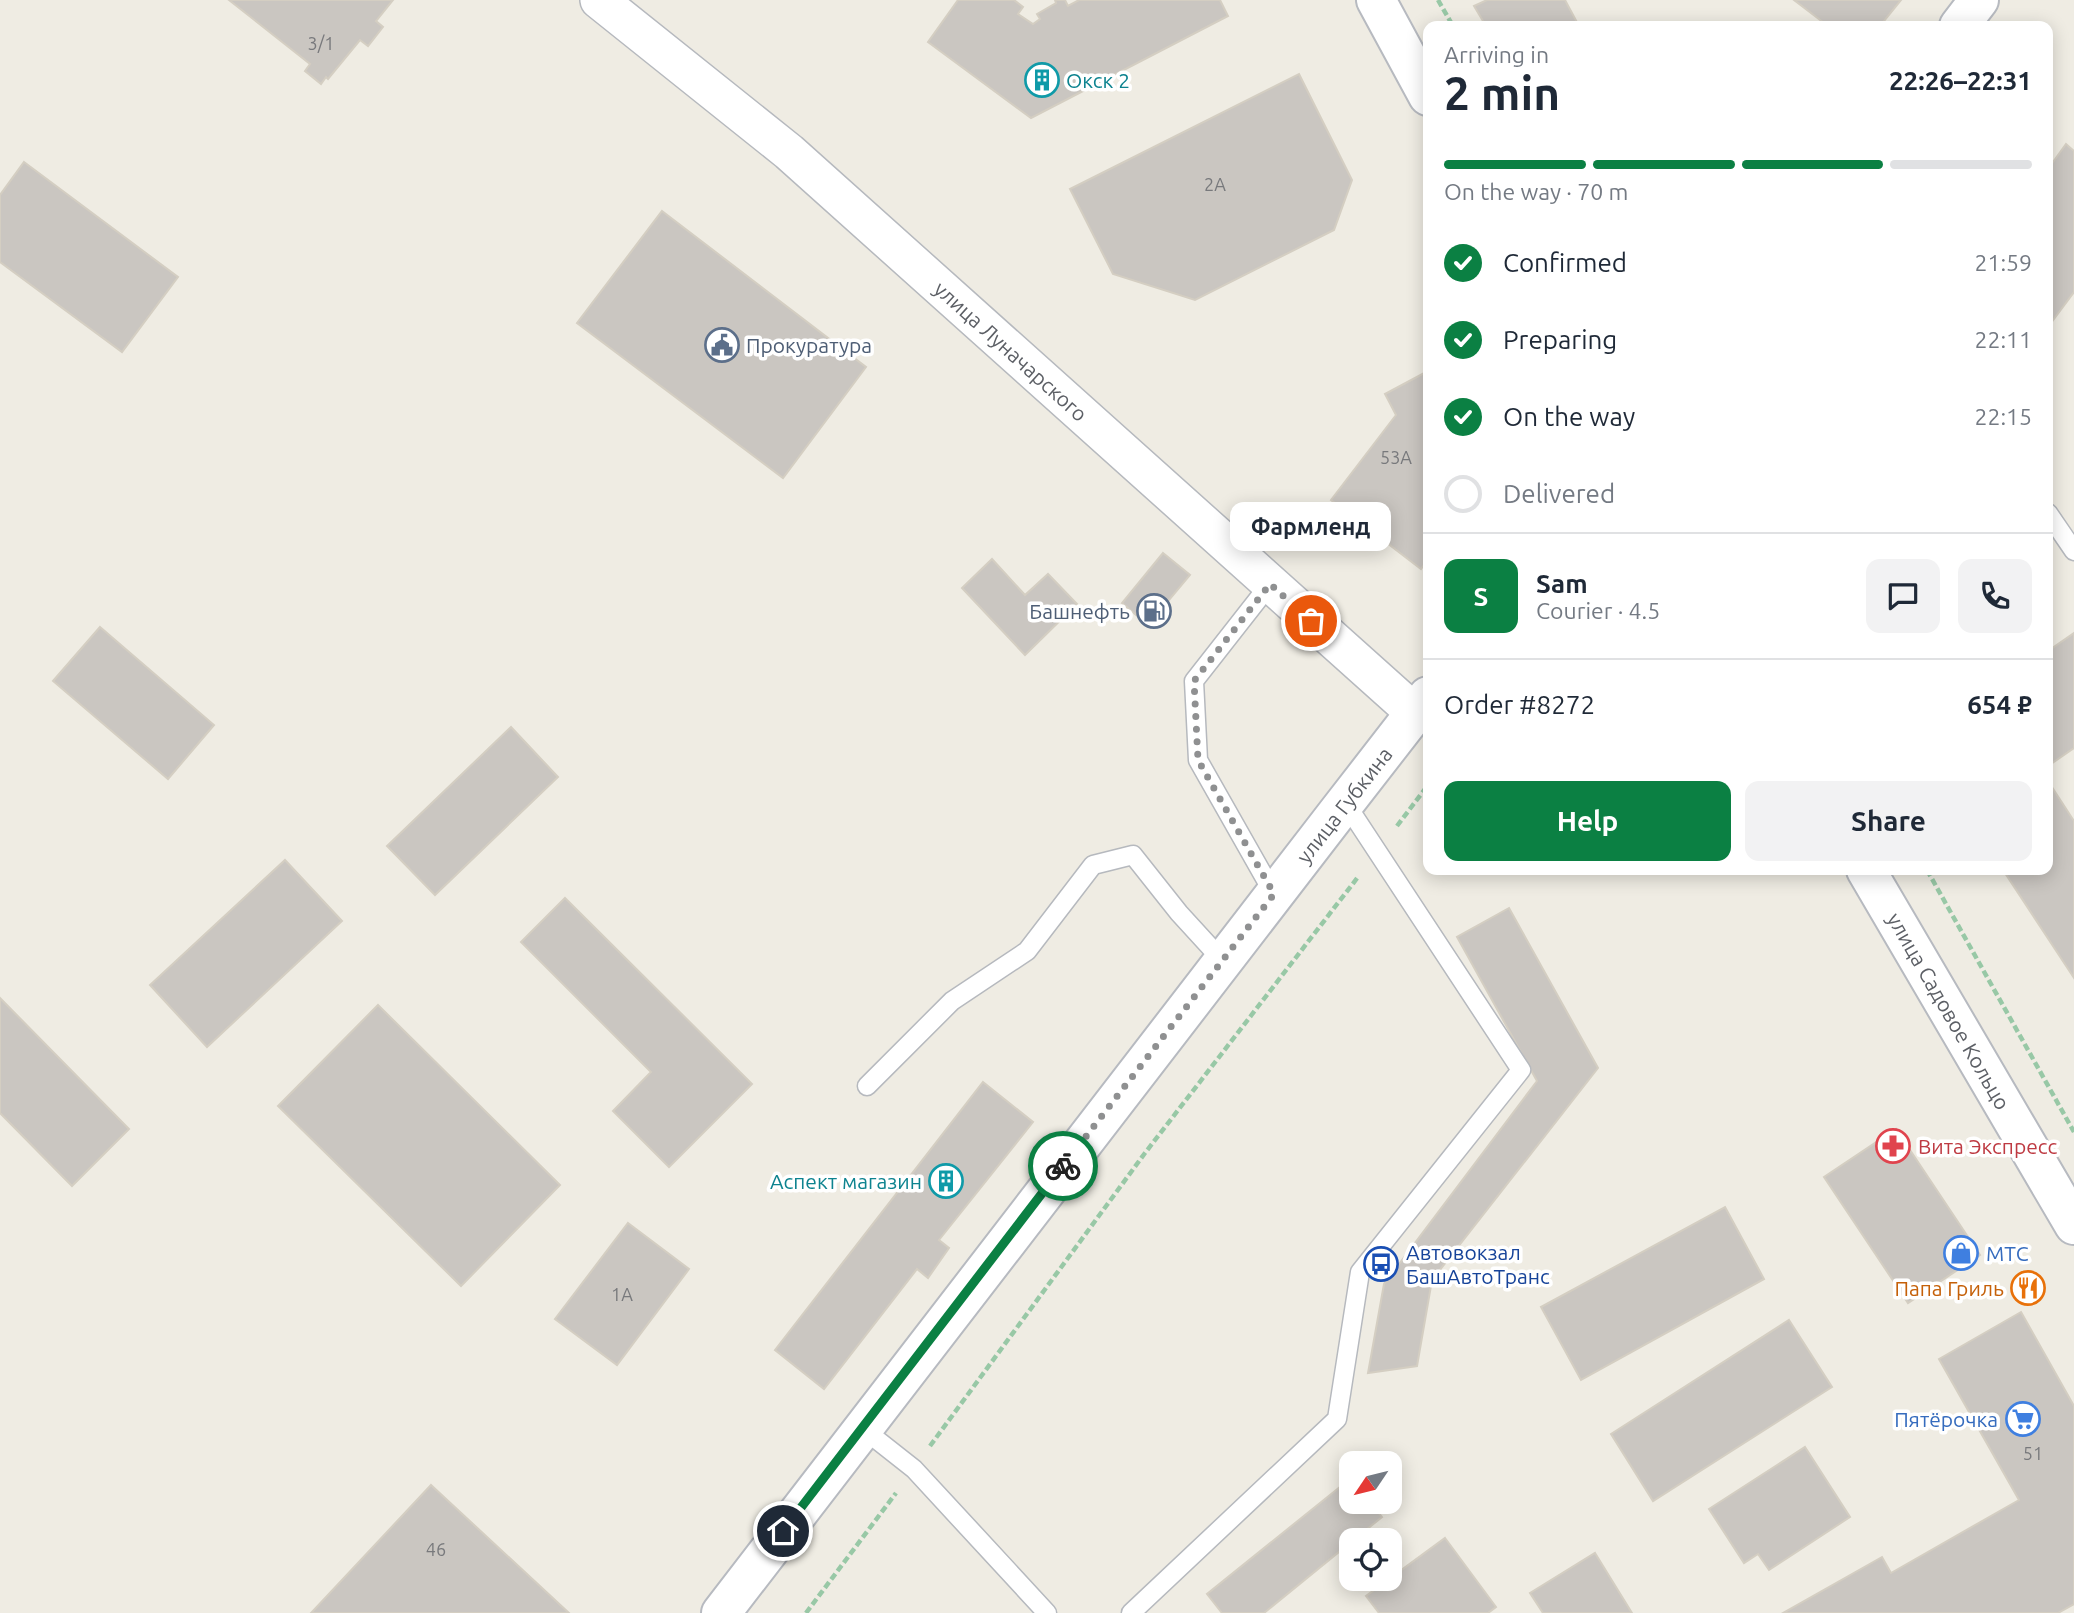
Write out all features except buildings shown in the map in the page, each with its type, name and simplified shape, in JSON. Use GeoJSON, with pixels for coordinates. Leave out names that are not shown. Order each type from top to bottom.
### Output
{"type":"FeatureCollection","features":[{"type":"Feature","properties":{"kind":"street","name":"улица Луначарского"},"geometry":{"type":"LineString","coordinates":[[598,0],[789,152],[1270,584],[1421,705]]}},
{"type":"Feature","properties":{"kind":"street"},"geometry":{"type":"LineString","coordinates":[[1376,0],[1423,87]]}},
{"type":"Feature","properties":{"kind":"street"},"geometry":{"type":"LineString","coordinates":[[1963,21],[1979,0]]}},
{"type":"Feature","properties":{"kind":"street","name":"улица Губкина"},"geometry":{"type":"LineString","coordinates":[[720,1613],[1421,705]]}},
{"type":"Feature","properties":{"kind":"street","name":"улица Садовое Кольцо"},"geometry":{"type":"LineString","coordinates":[[1869,875],[2074,1224]]}},
{"type":"Feature","properties":{"kind":"lane"},"geometry":{"type":"LineString","coordinates":[[2053,520],[2074,551]]}},
{"type":"Feature","properties":{"kind":"lane"},"geometry":{"type":"LineString","coordinates":[[1270,584],[1194,681],[1198,760],[1274,894]]}},
{"type":"Feature","properties":{"kind":"lane"},"geometry":{"type":"LineString","coordinates":[[1131,1613],[1337,1419],[1360,1272],[1521,1070],[1346,804]]}},
{"type":"Feature","properties":{"kind":"lane"},"geometry":{"type":"LineString","coordinates":[[867,1086],[952,1001],[1027,951],[1093,865],[1133,855],[1179,913],[1222,960]]}},
{"type":"Feature","properties":{"kind":"lane"},"geometry":{"type":"LineString","coordinates":[[862,1428],[914,1469],[1047,1613]]}},
{"type":"Feature","properties":{"kind":"path"},"geometry":{"type":"LineString","coordinates":[[1438,0],[1450,21]]}},
{"type":"Feature","properties":{"kind":"path"},"geometry":{"type":"LineString","coordinates":[[806,1613],[1145,1153],[1423,791]]}},
{"type":"Feature","properties":{"kind":"path"},"geometry":{"type":"LineString","coordinates":[[1930,875],[2074,1132]]}},
{"type":"Feature","properties":{"kind":"way so far"},"geometry":{"type":"LineString","coordinates":[[1063,1166],[1274,894],[1198,760],[1194,681],[1270,584],[1311,621]]}},
{"type":"Feature","properties":{"kind":"place","name":"Окск 2"},"geometry":{"type":"Point","coordinates":[1042,80]}},
{"type":"Feature","properties":{"kind":"place","name":"Прокуратура"},"geometry":{"type":"Point","coordinates":[722,345]}},
{"type":"Feature","properties":{"kind":"place","name":"Башнефть"},"geometry":{"type":"Point","coordinates":[1154,611]}},
{"type":"Feature","properties":{"kind":"place","name":"Фармленд"},"geometry":{"type":"Point","coordinates":[1311,621]}},
{"type":"Feature","properties":{"kind":"place","name":"Вита Экспресс"},"geometry":{"type":"Point","coordinates":[1893,1146]}},
{"type":"Feature","properties":{"kind":"place","name":"Аспект магазин"},"geometry":{"type":"Point","coordinates":[946,1181]}},
{"type":"Feature","properties":{"kind":"place","name":"МТС"},"geometry":{"type":"Point","coordinates":[1961,1253]}},
{"type":"Feature","properties":{"kind":"place","name":"Автовокзал БашАвтоТранс"},"geometry":{"type":"Point","coordinates":[1381,1264]}},
{"type":"Feature","properties":{"kind":"place","name":"Папа Гриль"},"geometry":{"type":"Point","coordinates":[2028,1288]}},
{"type":"Feature","properties":{"kind":"place","name":"Пятёрочка"},"geometry":{"type":"Point","coordinates":[2023,1419]}},
{"type":"Feature","properties":{"kind":"route"},"geometry":{"type":"LineString","coordinates":[[783,1531],[1063,1166]]}}]}
